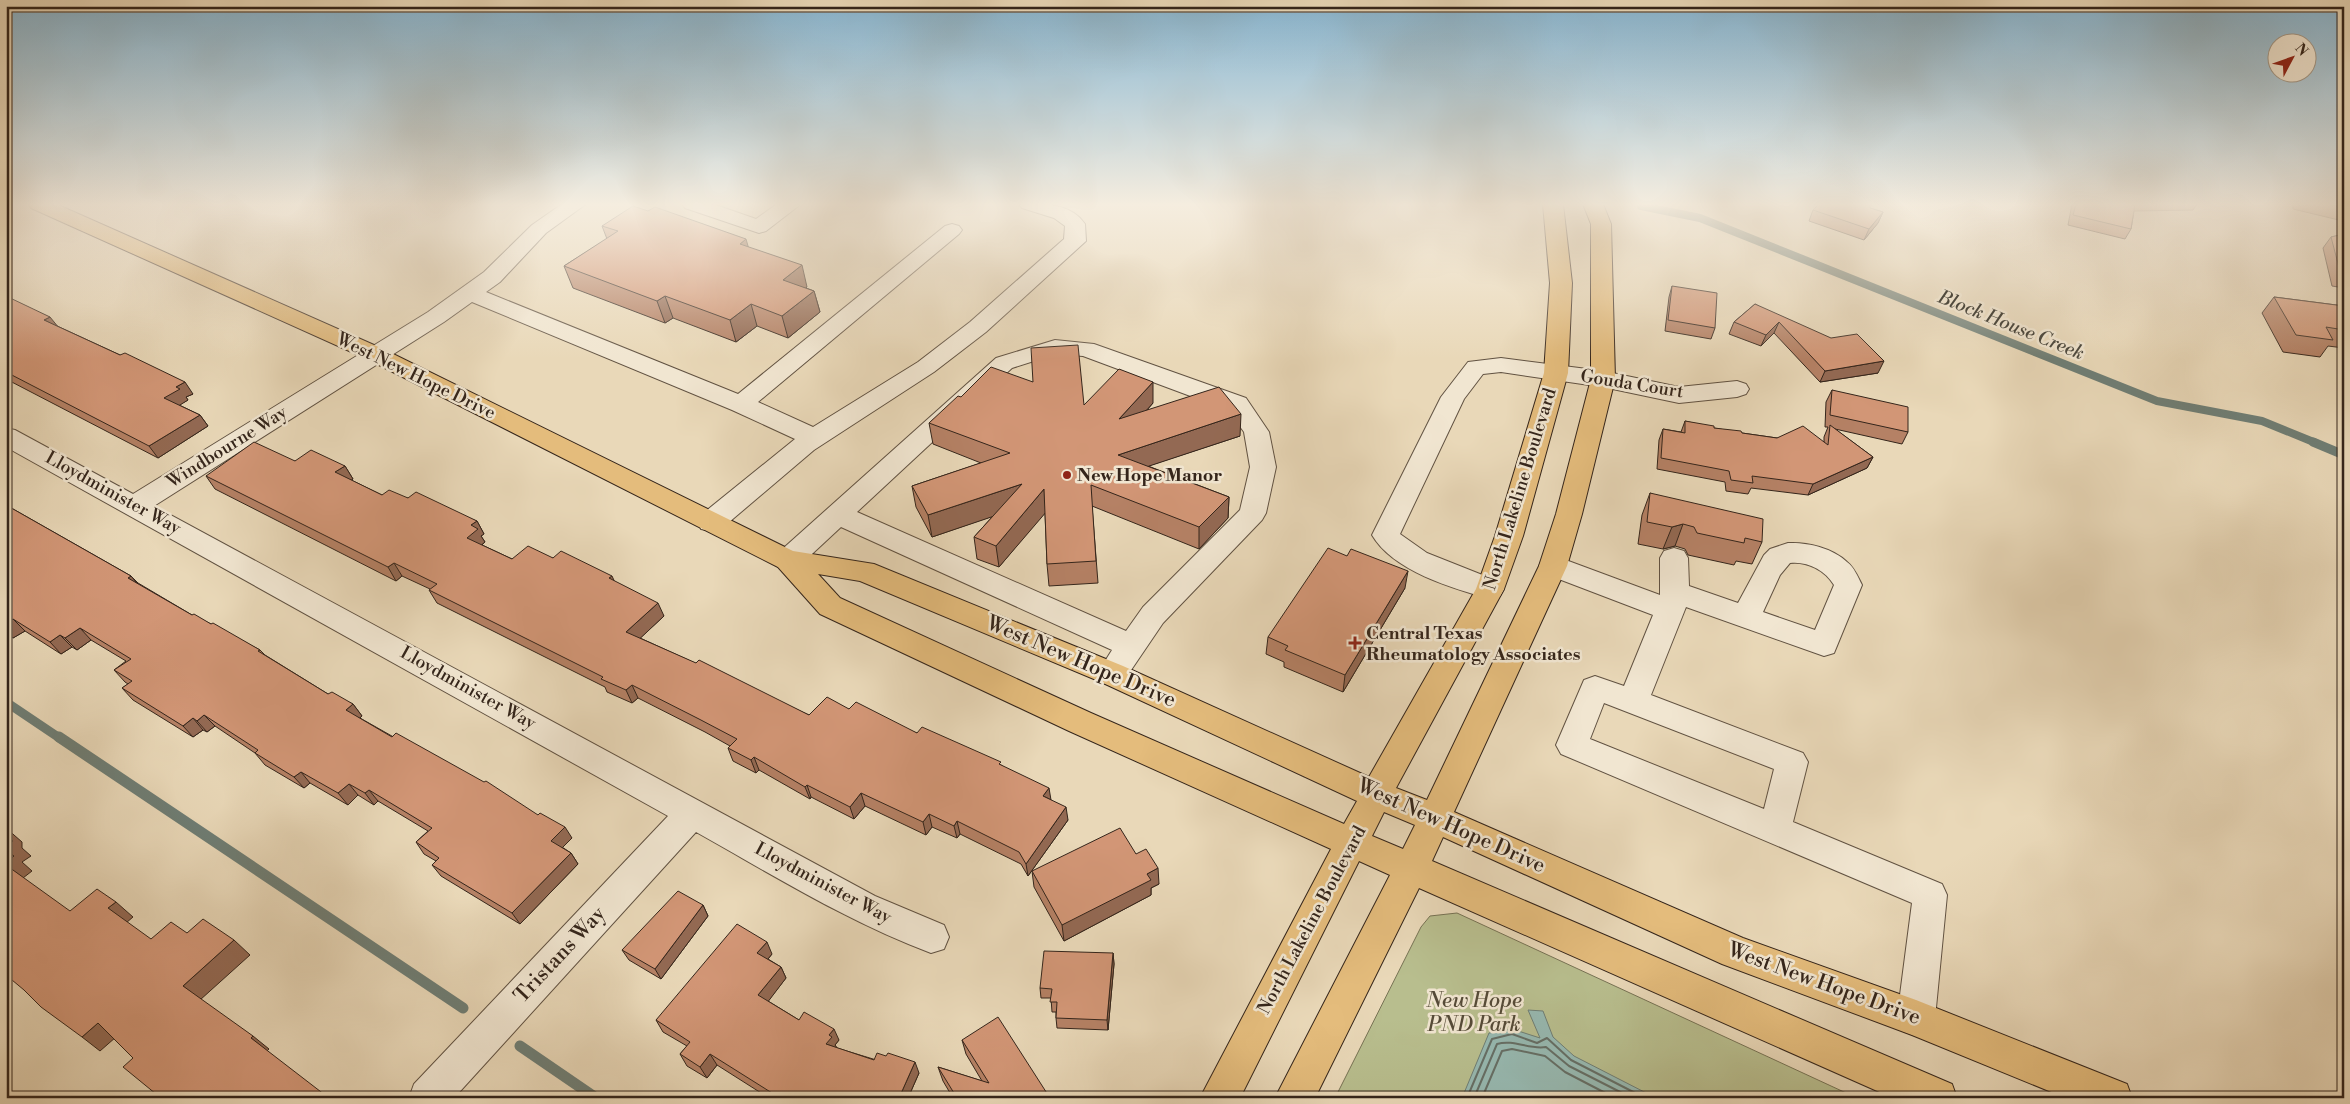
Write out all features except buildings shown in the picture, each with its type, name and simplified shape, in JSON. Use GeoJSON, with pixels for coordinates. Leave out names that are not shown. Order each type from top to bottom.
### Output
{"type":"FeatureCollection","features":[{"type":"Feature","properties":{"kind":"main road","name":"West New Hope Drive"},"geometry":{"type":"LineString","coordinates":[[154,256],[375,354],[788,560],[864,570],[1112,674],[1377,795],[1434,818],[1735,952],[1916,1018],[2114,1098]]}},
{"type":"Feature","properties":{"kind":"main road","name":"North Lakeline Boulevard"},"geometry":{"type":"LineString","coordinates":[[1219,1098],[1395,759],[1490,589],[1509,536],[1556,373],[1561,283],[1558,256]]}},
{"type":"Feature","properties":{"kind":"main road"},"geometry":{"type":"LineString","coordinates":[[1294,1098],[1411,869],[1552,566],[1569,514],[1603,379],[1601,256]]}},
{"type":"Feature","properties":{"kind":"main road","name":"West New Hope Drive"},"geometry":{"type":"LineString","coordinates":[[788,560],[830,606],[1080,722],[1411,869],[1938,1098]]}},
{"type":"Feature","properties":{"kind":"street","name":"Windbourne Way"},"geometry":{"type":"LineString","coordinates":[[136,506],[470,293],[492,277],[513,256]]}},
{"type":"Feature","properties":{"kind":"street"},"geometry":{"type":"LineString","coordinates":[[741,404],[921,256]]}},
{"type":"Feature","properties":{"kind":"street"},"geometry":{"type":"LineString","coordinates":[[711,522],[815,438],[926,367],[978,327],[1060,256]]}},
{"type":"Feature","properties":{"kind":"street"},"geometry":{"type":"LineString","coordinates":[[470,293],[741,404],[815,438]]}},
{"type":"Feature","properties":{"kind":"street"},"geometry":{"type":"LineString","coordinates":[[788,560],[1004,363],[1055,348],[1086,348],[1237,404],[1256,432],[1263,467],[1253,513],[1153,615],[1112,674]]}},
{"type":"Feature","properties":{"kind":"street","name":"Gouda Court"},"geometry":{"type":"LineString","coordinates":[[1490,589],[1412,558],[1390,543],[1386,536],[1453,397],[1470,372],[1476,367],[1501,365],[1603,379],[1679,395],[1737,388]]}},
{"type":"Feature","properties":{"kind":"street","name":"Lloydminister Way"},"geometry":{"type":"LineString","coordinates":[[6,436],[863,907],[932,936]]}},
{"type":"Feature","properties":{"kind":"street"},"geometry":{"type":"LineString","coordinates":[[838,515],[1131,646]]}},
{"type":"Feature","properties":{"kind":"street"},"geometry":{"type":"LineString","coordinates":[[1552,566],[1672,601],[1746,617],[1824,645],[1848,585],[1839,571],[1826,560],[1806,554],[1790,553],[1775,560],[1746,617]]}},
{"type":"Feature","properties":{"kind":"street"},"geometry":{"type":"LineString","coordinates":[[1633,701],[1672,601],[1674,558]]}},
{"type":"Feature","properties":{"kind":"street"},"geometry":{"type":"LineString","coordinates":[[1775,829],[1792,762],[1595,688],[1572,745],[1930,895],[1916,1018]]}},
{"type":"Feature","properties":{"kind":"street","name":"Tristans Way"},"geometry":{"type":"LineString","coordinates":[[428,1098],[693,812]]}},
{"type":"Feature","properties":{"kind":"green space","name":"New Hope PND Park"},"geometry":{"type":"Polygon","coordinates":[[[1457,913],[1857,1098],[1335,1098],[1421,927],[1430,916],[1457,913]]]}},
{"type":"Feature","properties":{"kind":"water"},"geometry":{"type":"Polygon","coordinates":[[[1528,1010],[1543,1011],[1553,1037],[1574,1056],[1656,1098],[1462,1098],[1489,1033],[1512,1029],[1540,1038],[1528,1010]]]}},
{"type":"Feature","properties":{"kind":"waterway","name":"Block House Creek"},"geometry":{"type":"LineString","coordinates":[[1794,256],[2157,401],[2262,421],[2316,443]]}},
{"type":"Feature","properties":{"kind":"waterway","name":"Block House Creek"},"geometry":{"type":"LineString","coordinates":[[2313,442],[2344,455]]}},
{"type":"Feature","properties":{"kind":"waterway"},"geometry":{"type":"LineString","coordinates":[[6,702],[61,739]]}},
{"type":"Feature","properties":{"kind":"waterway"},"geometry":{"type":"LineString","coordinates":[[59,737],[463,1008]]}},
{"type":"Feature","properties":{"kind":"waterway"},"geometry":{"type":"LineString","coordinates":[[520,1046],[596,1098]]}},
{"type":"Feature","properties":{"kind":"place","name":"New Hope Manor"},"geometry":{"type":"Point","coordinates":[1067,475]}},
{"type":"Feature","properties":{"kind":"place","name":"Central Texas Rheumatology Associates"},"geometry":{"type":"Point","coordinates":[1355,643]}}]}
